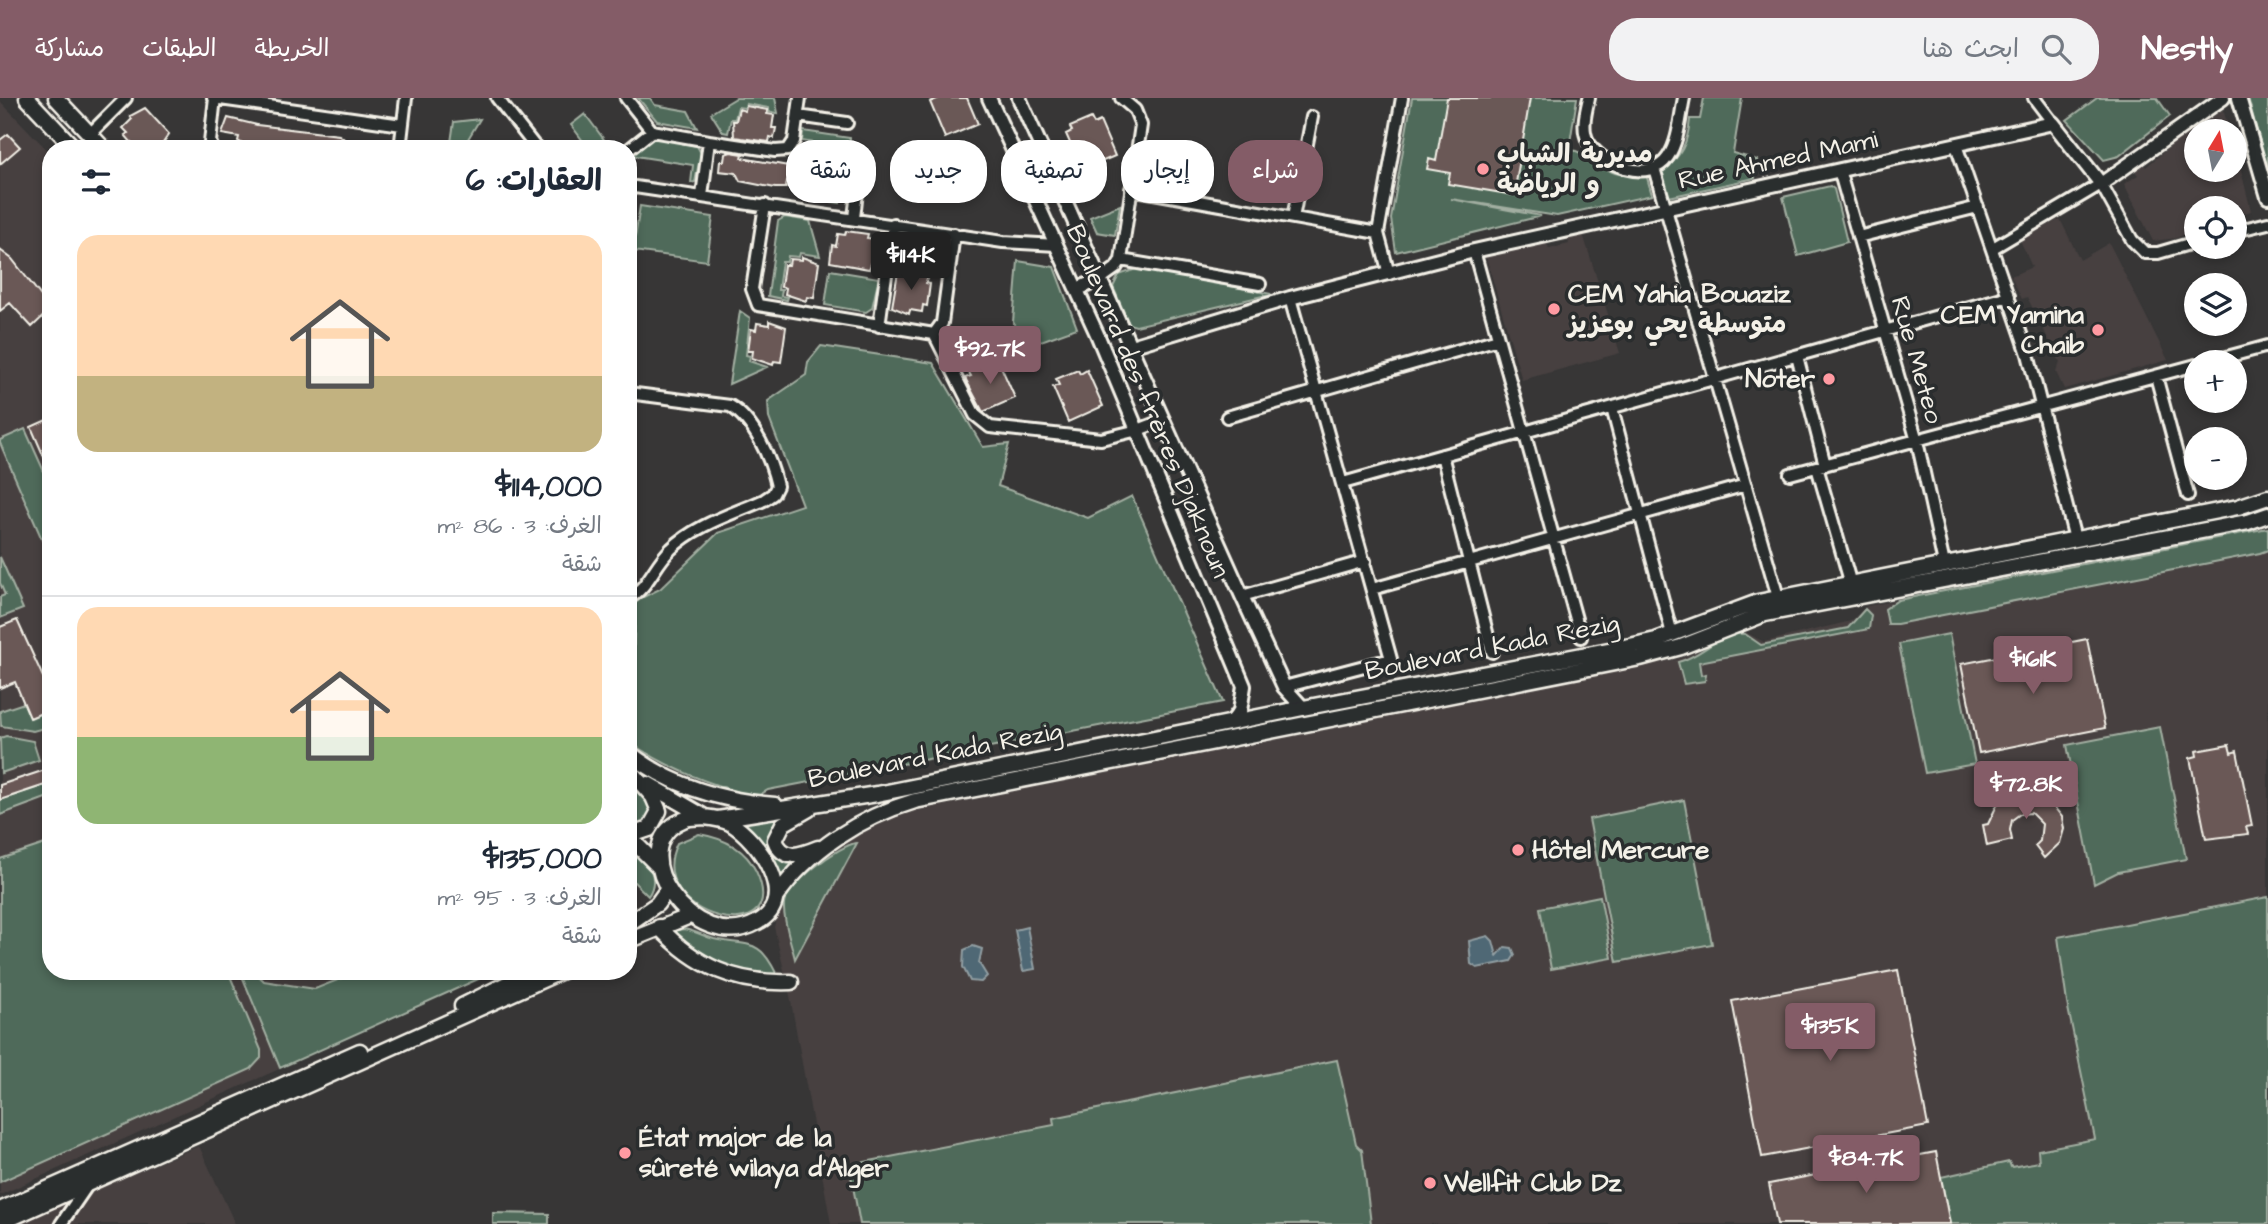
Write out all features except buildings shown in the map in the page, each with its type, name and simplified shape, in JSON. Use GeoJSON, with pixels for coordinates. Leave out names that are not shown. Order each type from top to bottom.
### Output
{"type":"FeatureCollection","features":[{"type":"Feature","properties":{"kind":"main road"},"geometry":{"type":"LineString","coordinates":[[27,98],[67,140]]}},
{"type":"Feature","properties":{"kind":"main road"},"geometry":{"type":"LineString","coordinates":[[55,98],[96,140]]}},
{"type":"Feature","properties":{"kind":"main road","name":"Boulevard Kada Rezig"},"geometry":{"type":"LineString","coordinates":[[660,868],[661,848],[672,828],[683,820],[817,805],[1630,646],[1778,597],[2238,507],[2268,497]]}},
{"type":"Feature","properties":{"kind":"main road","name":"Boulevard Kada Rezig"},"geometry":{"type":"LineString","coordinates":[[690,916],[717,927],[751,926],[771,910],[776,897],[792,876],[826,845],[876,815],[915,801],[1640,658],[1681,647],[1765,614],[2248,522],[2268,515]]}},
{"type":"Feature","properties":{"kind":"main road"},"geometry":{"type":"LineString","coordinates":[[637,758],[654,770],[702,791],[742,801],[793,807]]}},
{"type":"Feature","properties":{"kind":"main road"},"geometry":{"type":"LineString","coordinates":[[637,776],[674,802],[738,829],[763,854],[771,871],[776,897]]}},
{"type":"Feature","properties":{"kind":"main road"},"geometry":{"type":"LineString","coordinates":[[637,779],[653,797],[659,811],[649,829],[637,833]]}},
{"type":"Feature","properties":{"kind":"main road"},"geometry":{"type":"LineString","coordinates":[[817,805],[783,824],[775,840],[778,849],[787,856],[797,856],[826,845]]}},
{"type":"Feature","properties":{"kind":"main road"},"geometry":{"type":"LineString","coordinates":[[637,843],[660,868],[667,890],[690,916],[637,937]]}},
{"type":"Feature","properties":{"kind":"main road"},"geometry":{"type":"LineString","coordinates":[[637,918],[657,904],[667,890]]}},
{"type":"Feature","properties":{"kind":"main road"},"geometry":{"type":"LineString","coordinates":[[659,927],[690,956],[729,976],[764,982],[791,982]]}},
{"type":"Feature","properties":{"kind":"main road"},"geometry":{"type":"LineString","coordinates":[[0,1223],[467,1009],[517,980]]}},
{"type":"Feature","properties":{"kind":"main road"},"geometry":{"type":"LineString","coordinates":[[0,1210],[540,980]]}},
{"type":"Feature","properties":{"kind":"street"},"geometry":{"type":"LineString","coordinates":[[90,134],[126,98]]}},
{"type":"Feature","properties":{"kind":"street"},"geometry":{"type":"LineString","coordinates":[[210,140],[214,98],[402,125]]}},
{"type":"Feature","properties":{"kind":"street"},"geometry":{"type":"LineString","coordinates":[[401,140],[406,98]]}},
{"type":"Feature","properties":{"kind":"street"},"geometry":{"type":"LineString","coordinates":[[497,98],[530,140]]}},
{"type":"Feature","properties":{"kind":"street"},"geometry":{"type":"LineString","coordinates":[[626,98],[652,131],[786,151],[793,145],[800,98]]}},
{"type":"Feature","properties":{"kind":"street","name":"Boulevard des frères Djaknoun"},"geometry":{"type":"LineString","coordinates":[[989,98],[1078,289],[1244,686],[1240,711],[1231,723]]}},
{"type":"Feature","properties":{"kind":"street","name":"Boulevard des frères Djaknoun"},"geometry":{"type":"LineString","coordinates":[[1019,98],[1284,687],[1303,708]]}},
{"type":"Feature","properties":{"kind":"street"},"geometry":{"type":"LineString","coordinates":[[1121,98],[1135,110],[1141,125],[1139,140]]}},
{"type":"Feature","properties":{"kind":"street"},"geometry":{"type":"LineString","coordinates":[[1389,274],[1378,233],[1402,98]]}},
{"type":"Feature","properties":{"kind":"street"},"geometry":{"type":"LineString","coordinates":[[1588,98],[1585,121],[1587,141],[1601,156],[1618,166],[1639,170],[1654,168],[1668,156],[1684,98]]}},
{"type":"Feature","properties":{"kind":"street"},"geometry":{"type":"LineString","coordinates":[[2034,98],[2101,184],[2132,240],[2145,253],[2158,253],[2184,245]]}},
{"type":"Feature","properties":{"kind":"street"},"geometry":{"type":"LineString","coordinates":[[1993,248],[2101,184],[2223,98]]}},
{"type":"Feature","properties":{"kind":"street"},"geometry":{"type":"LineString","coordinates":[[2239,98],[2268,197]]}},
{"type":"Feature","properties":{"kind":"street"},"geometry":{"type":"LineString","coordinates":[[797,116],[847,123]]}},
{"type":"Feature","properties":{"kind":"street"},"geometry":{"type":"LineString","coordinates":[[1293,218],[1312,117]]}},
{"type":"Feature","properties":{"kind":"street","name":"Rue Ahmed Mami"},"geometry":{"type":"LineString","coordinates":[[1131,346],[1290,299],[1474,251],[2053,122]]}},
{"type":"Feature","properties":{"kind":"street"},"geometry":{"type":"LineString","coordinates":[[637,143],[652,131]]}},
{"type":"Feature","properties":{"kind":"street"},"geometry":{"type":"LineString","coordinates":[[702,196],[709,141]]}},
{"type":"Feature","properties":{"kind":"street"},"geometry":{"type":"LineString","coordinates":[[1956,145],[2009,296],[2042,407],[2075,539]]}},
{"type":"Feature","properties":{"kind":"street"},"geometry":{"type":"LineString","coordinates":[[1654,168],[1663,207],[1778,597]]}},
{"type":"Feature","properties":{"kind":"street","name":"Rue Meteo"},"geometry":{"type":"LineString","coordinates":[[1839,170],[1917,441],[1944,564]]}},
{"type":"Feature","properties":{"kind":"street"},"geometry":{"type":"LineString","coordinates":[[637,187],[1010,243],[1057,245]]}},
{"type":"Feature","properties":{"kind":"street"},"geometry":{"type":"LineString","coordinates":[[854,218],[856,203]]}},
{"type":"Feature","properties":{"kind":"street"},"geometry":{"type":"LineString","coordinates":[[1078,289],[1102,278],[1116,268],[1121,260],[1129,203]]}},
{"type":"Feature","properties":{"kind":"street"},"geometry":{"type":"LineString","coordinates":[[1209,203],[1378,233]]}},
{"type":"Feature","properties":{"kind":"street"},"geometry":{"type":"LineString","coordinates":[[765,205],[752,289],[758,305],[934,334]]}},
{"type":"Feature","properties":{"kind":"street"},"geometry":{"type":"LineString","coordinates":[[1858,237],[1978,207]]}},
{"type":"Feature","properties":{"kind":"street"},"geometry":{"type":"LineString","coordinates":[[2247,229],[2268,223]]}},
{"type":"Feature","properties":{"kind":"street"},"geometry":{"type":"LineString","coordinates":[[879,326],[892,224]]}},
{"type":"Feature","properties":{"kind":"street"},"geometry":{"type":"LineString","coordinates":[[934,334],[942,323],[954,234]]}},
{"type":"Feature","properties":{"kind":"street"},"geometry":{"type":"LineString","coordinates":[[1474,251],[1581,637]]}},
{"type":"Feature","properties":{"kind":"street"},"geometry":{"type":"LineString","coordinates":[[1121,260],[1260,284]]}},
{"type":"Feature","properties":{"kind":"street"},"geometry":{"type":"LineString","coordinates":[[1343,483],[2009,296]]}},
{"type":"Feature","properties":{"kind":"street"},"geometry":{"type":"LineString","coordinates":[[1284,687],[1391,659],[1290,299]]}},
{"type":"Feature","properties":{"kind":"street"},"geometry":{"type":"LineString","coordinates":[[934,334],[975,415],[990,426],[1101,439],[1164,420]]}},
{"type":"Feature","properties":{"kind":"street"},"geometry":{"type":"LineString","coordinates":[[1227,417],[1498,339]]}},
{"type":"Feature","properties":{"kind":"street"},"geometry":{"type":"LineString","coordinates":[[2247,352],[2268,346]]}},
{"type":"Feature","properties":{"kind":"street"},"geometry":{"type":"LineString","coordinates":[[1797,356],[1850,581]]}},
{"type":"Feature","properties":{"kind":"street"},"geometry":{"type":"LineString","coordinates":[[1790,474],[2184,368]]}},
{"type":"Feature","properties":{"kind":"street"},"geometry":{"type":"LineString","coordinates":[[2156,376],[2188,495]]}},
{"type":"Feature","properties":{"kind":"street"},"geometry":{"type":"LineString","coordinates":[[637,394],[730,406],[743,413],[762,447],[777,486],[773,494],[764,500],[681,539],[667,552],[649,582],[637,592]]}},
{"type":"Feature","properties":{"kind":"street"},"geometry":{"type":"LineString","coordinates":[[1612,408],[1672,634]]}},
{"type":"Feature","properties":{"kind":"street"},"geometry":{"type":"LineString","coordinates":[[1442,455],[1492,652]]}},
{"type":"Feature","properties":{"kind":"street"},"geometry":{"type":"LineString","coordinates":[[1372,589],[1746,485]]}},
{"type":"Feature","properties":{"kind":"street"},"geometry":{"type":"LineString","coordinates":[[1242,596],[1365,561]]}},
{"type":"Feature","properties":{"kind":"street"},"geometry":{"type":"LineString","coordinates":[[61,1224],[98,1167]]}},
{"type":"Feature","properties":{"kind":"shaded area"},"geometry":{"type":"Polygon","coordinates":[[[0,101],[42,145],[42,980],[476,980],[0,1195],[0,101]]]}},
{"type":"Feature","properties":{"kind":"shaded area"},"geometry":{"type":"Polygon","coordinates":[[[2223,110],[2226,119],[2209,119],[2223,110]]]}},
{"type":"Feature","properties":{"kind":"shaded area"},"geometry":{"type":"Polygon","coordinates":[[[2184,135],[2184,182],[2244,182],[2251,211],[2247,212],[2247,196],[2184,196],[2184,234],[2177,238],[2153,241],[2124,184],[2138,175],[2134,170],[2142,163],[2146,167],[2184,135]]]}},
{"type":"Feature","properties":{"kind":"shaded area","name":"CEM Yamina Chaib"},"geometry":{"type":"Polygon","coordinates":[[[2060,219],[2080,260],[2109,243],[2168,360],[2064,389],[2056,372],[2060,362],[2027,297],[2022,299],[2011,276],[2032,267],[2020,240],[2060,219]]]}},
{"type":"Feature","properties":{"kind":"shaded area","name":"CEM Yahia Bouaziz متوسطة يحي بوعزيز"},"geometry":{"type":"Polygon","coordinates":[[[1583,234],[1620,353],[1522,380],[1486,257],[1546,240],[1549,249],[1569,244],[1568,239],[1583,234]]]}},
{"type":"Feature","properties":{"kind":"shaded area"},"geometry":{"type":"Polygon","coordinates":[[[2268,527],[2268,1224],[831,1224],[790,996],[774,927],[781,900],[801,876],[853,836],[914,811],[1682,658],[1745,632],[1764,642],[1851,621],[1867,606],[2268,527]]]}},
{"type":"Feature","properties":{"kind":"shaded area"},"geometry":{"type":"Polygon","coordinates":[[[199,1146],[235,1224],[14,1224],[199,1146]]]}},
{"type":"Feature","properties":{"kind":"green space"},"geometry":{"type":"Polygon","coordinates":[[[638,98],[650,98],[655,105],[688,111],[697,128],[657,121],[638,98]]]}},
{"type":"Feature","properties":{"kind":"green space"},"geometry":{"type":"Polygon","coordinates":[[[736,98],[775,98],[778,113],[769,112],[769,108],[746,104],[745,108],[738,107],[735,119],[731,119],[728,133],[723,132],[711,113],[736,98]]]}},
{"type":"Feature","properties":{"kind":"green space","name":"مديرية الشباب و الرياضة"},"geometry":{"type":"Polygon","coordinates":[[[1412,98],[1577,98],[1569,149],[1580,152],[1619,174],[1646,174],[1652,195],[1557,216],[1451,199],[1541,216],[1396,252],[1391,219],[1412,98]]]}},
{"type":"Feature","properties":{"kind":"green space"},"geometry":{"type":"Polygon","coordinates":[[[1704,98],[1742,98],[1733,153],[1757,160],[1755,178],[1669,197],[1662,172],[1682,149],[1690,119],[1700,119],[1704,98]]]}},
{"type":"Feature","properties":{"kind":"green space"},"geometry":{"type":"Polygon","coordinates":[[[2097,98],[2157,98],[2170,116],[2119,156],[2104,160],[2067,120],[2097,98]]]}},
{"type":"Feature","properties":{"kind":"green space"},"geometry":{"type":"Polygon","coordinates":[[[2248,98],[2268,98],[2268,172],[2248,98]]]}},
{"type":"Feature","properties":{"kind":"green space"},"geometry":{"type":"Polygon","coordinates":[[[585,114],[604,140],[582,140],[571,125],[585,114]]]}},
{"type":"Feature","properties":{"kind":"green space"},"geometry":{"type":"Polygon","coordinates":[[[480,119],[467,140],[451,140],[454,122],[480,119]]]}},
{"type":"Feature","properties":{"kind":"green space"},"geometry":{"type":"Polygon","coordinates":[[[803,131],[850,138],[850,140],[802,140],[803,131]]]}},
{"type":"Feature","properties":{"kind":"green space"},"geometry":{"type":"Polygon","coordinates":[[[653,137],[697,146],[701,153],[695,182],[691,183],[693,165],[637,156],[637,150],[653,137]]]}},
{"type":"Feature","properties":{"kind":"green space"},"geometry":{"type":"Polygon","coordinates":[[[1830,186],[1834,189],[1847,242],[1798,256],[1783,197],[1830,186]]]}},
{"type":"Feature","properties":{"kind":"green space"},"geometry":{"type":"Polygon","coordinates":[[[1120,205],[1115,235],[1097,232],[1090,217],[1120,205]]]}},
{"type":"Feature","properties":{"kind":"green space"},"geometry":{"type":"Polygon","coordinates":[[[640,206],[713,217],[707,261],[637,252],[640,206]]]}},
{"type":"Feature","properties":{"kind":"green space"},"geometry":{"type":"Polygon","coordinates":[[[785,217],[810,221],[820,256],[800,253],[799,257],[788,256],[787,262],[782,262],[778,290],[782,290],[781,296],[788,297],[787,300],[768,296],[778,221],[785,217]]]}},
{"type":"Feature","properties":{"kind":"green space"},"geometry":{"type":"Polygon","coordinates":[[[1018,261],[1054,267],[1077,328],[1027,346],[1013,322],[1018,261]]]}},
{"type":"Feature","properties":{"kind":"green space"},"geometry":{"type":"Polygon","coordinates":[[[1136,269],[1271,294],[1136,326],[1129,324],[1113,287],[1119,275],[1136,269]]]}},
{"type":"Feature","properties":{"kind":"green space"},"geometry":{"type":"Polygon","coordinates":[[[830,270],[879,278],[872,308],[866,312],[825,305],[830,270]]]}},
{"type":"Feature","properties":{"kind":"green space"},"geometry":{"type":"Polygon","coordinates":[[[740,311],[750,318],[746,355],[750,356],[749,361],[767,367],[729,384],[740,311]]]}},
{"type":"Feature","properties":{"kind":"green space"},"geometry":{"type":"Polygon","coordinates":[[[821,346],[933,363],[983,447],[1009,444],[998,486],[1088,518],[1132,496],[1223,702],[768,790],[756,797],[689,775],[637,747],[637,600],[660,589],[718,533],[802,505],[769,418],[768,401],[806,375],[808,362],[821,346]]]}},
{"type":"Feature","properties":{"kind":"green space"},"geometry":{"type":"Polygon","coordinates":[[[25,429],[42,467],[42,539],[0,443],[0,440],[25,429]]]}},
{"type":"Feature","properties":{"kind":"green space"},"geometry":{"type":"Polygon","coordinates":[[[2268,528],[2268,550],[2260,553],[1888,624],[1885,609],[1898,600],[2268,528]]]}},
{"type":"Feature","properties":{"kind":"green space"},"geometry":{"type":"Polygon","coordinates":[[[0,557],[23,609],[0,618],[0,597],[5,595],[0,583],[0,557]]]}},
{"type":"Feature","properties":{"kind":"green space"},"geometry":{"type":"Polygon","coordinates":[[[1865,609],[1871,615],[1869,629],[1699,662],[1701,675],[1706,674],[1705,681],[1684,684],[1678,662],[1727,636],[1745,634],[1761,645],[1848,628],[1865,609]]]}},
{"type":"Feature","properties":{"kind":"green space"},"geometry":{"type":"Polygon","coordinates":[[[1949,634],[1975,764],[1925,773],[1899,644],[1949,634]]]}},
{"type":"Feature","properties":{"kind":"green space"},"geometry":{"type":"Polygon","coordinates":[[[24,703],[31,718],[42,713],[42,728],[33,731],[1,726],[0,711],[24,703]]]}},
{"type":"Feature","properties":{"kind":"green space"},"geometry":{"type":"Polygon","coordinates":[[[2160,727],[2186,859],[2118,872],[2094,884],[2067,745],[2160,727]]]}},
{"type":"Feature","properties":{"kind":"green space"},"geometry":{"type":"Polygon","coordinates":[[[6,736],[33,741],[39,760],[1,773],[0,738],[6,736]]]}},
{"type":"Feature","properties":{"kind":"green space"},"geometry":{"type":"Polygon","coordinates":[[[42,786],[42,799],[0,815],[0,800],[42,786]]]}},
{"type":"Feature","properties":{"kind":"green space"},"geometry":{"type":"Polygon","coordinates":[[[637,787],[649,798],[653,812],[642,826],[637,826],[637,787]]]}},
{"type":"Feature","properties":{"kind":"green space"},"geometry":{"type":"Polygon","coordinates":[[[1684,800],[1712,944],[1617,962],[1589,819],[1684,800]]]}},
{"type":"Feature","properties":{"kind":"green space"},"geometry":{"type":"Polygon","coordinates":[[[798,812],[776,826],[769,839],[774,856],[784,862],[797,864],[780,884],[733,822],[798,812]]]}},
{"type":"Feature","properties":{"kind":"green space"},"geometry":{"type":"Polygon","coordinates":[[[699,834],[732,845],[746,856],[756,871],[762,896],[755,912],[738,918],[717,916],[696,906],[680,891],[672,869],[677,843],[699,834]]]}},
{"type":"Feature","properties":{"kind":"green space"},"geometry":{"type":"Polygon","coordinates":[[[857,843],[795,959],[785,918],[784,905],[787,897],[793,887],[814,867],[839,850],[857,843]]]}},
{"type":"Feature","properties":{"kind":"green space"},"geometry":{"type":"Polygon","coordinates":[[[42,845],[42,980],[232,980],[261,1050],[261,1058],[251,1069],[0,1182],[0,859],[42,845]]]}},
{"type":"Feature","properties":{"kind":"green space"},"geometry":{"type":"Polygon","coordinates":[[[637,852],[652,873],[652,888],[648,896],[637,885],[637,852]]]}},
{"type":"Feature","properties":{"kind":"green space"},"geometry":{"type":"Polygon","coordinates":[[[1600,896],[1612,958],[1551,969],[1540,908],[1600,896]]]}},
{"type":"Feature","properties":{"kind":"green space"},"geometry":{"type":"Polygon","coordinates":[[[2268,897],[2268,1224],[1950,1224],[1941,1177],[2009,1162],[2011,1167],[2039,1162],[2038,1150],[2095,1139],[2067,1003],[2058,937],[2268,897]]]}},
{"type":"Feature","properties":{"kind":"green space"},"geometry":{"type":"Polygon","coordinates":[[[682,929],[714,939],[752,946],[764,954],[777,975],[747,977],[720,967],[670,933],[682,929]]]}},
{"type":"Feature","properties":{"kind":"green space"},"geometry":{"type":"Polygon","coordinates":[[[244,980],[263,980],[315,989],[338,980],[476,980],[280,1068],[244,980]]]}},
{"type":"Feature","properties":{"kind":"green space"},"geometry":{"type":"Polygon","coordinates":[[[1337,1060],[1356,1144],[1362,1150],[1371,1224],[860,1224],[849,1165],[1054,1125],[1053,1118],[1337,1060]]]}},
{"type":"Feature","properties":{"kind":"green space"},"geometry":{"type":"Polygon","coordinates":[[[493,1213],[549,1214],[549,1224],[493,1224],[493,1213]]]}},
{"type":"Feature","properties":{"kind":"water"},"geometry":{"type":"Polygon","coordinates":[[[1027,927],[1035,969],[1023,971],[1015,930],[1027,927]]]}},
{"type":"Feature","properties":{"kind":"water"},"geometry":{"type":"Polygon","coordinates":[[[1488,936],[1493,941],[1497,956],[1505,947],[1512,948],[1515,955],[1511,961],[1477,968],[1471,964],[1469,941],[1488,936]]]}},
{"type":"Feature","properties":{"kind":"water"},"geometry":{"type":"Polygon","coordinates":[[[973,946],[982,949],[979,963],[987,976],[981,982],[970,981],[963,967],[964,950],[973,946]]]}},
{"type":"Feature","properties":{"kind":"place","name":"مديرية الشباب و الرياضة"},"geometry":{"type":"Point","coordinates":[1483,169]}},
{"type":"Feature","properties":{"kind":"place","name":"CEM Yahia Bouaziz متوسطة يحي بوعزيز"},"geometry":{"type":"Point","coordinates":[1554,309]}},
{"type":"Feature","properties":{"kind":"place","name":"CEM Yamina Chaib"},"geometry":{"type":"Point","coordinates":[2098,330]}},
{"type":"Feature","properties":{"kind":"place","name":"Noter"},"geometry":{"type":"Point","coordinates":[1829,379]}},
{"type":"Feature","properties":{"kind":"place","name":"Hôtel Mercure"},"geometry":{"type":"Point","coordinates":[1518,850]}},
{"type":"Feature","properties":{"kind":"place","name":"État major de la sûreté wilaya d’Alger"},"geometry":{"type":"Point","coordinates":[625,1153]}},
{"type":"Feature","properties":{"kind":"place","name":"Wellfit Club Dz"},"geometry":{"type":"Point","coordinates":[1430,1183]}}]}
